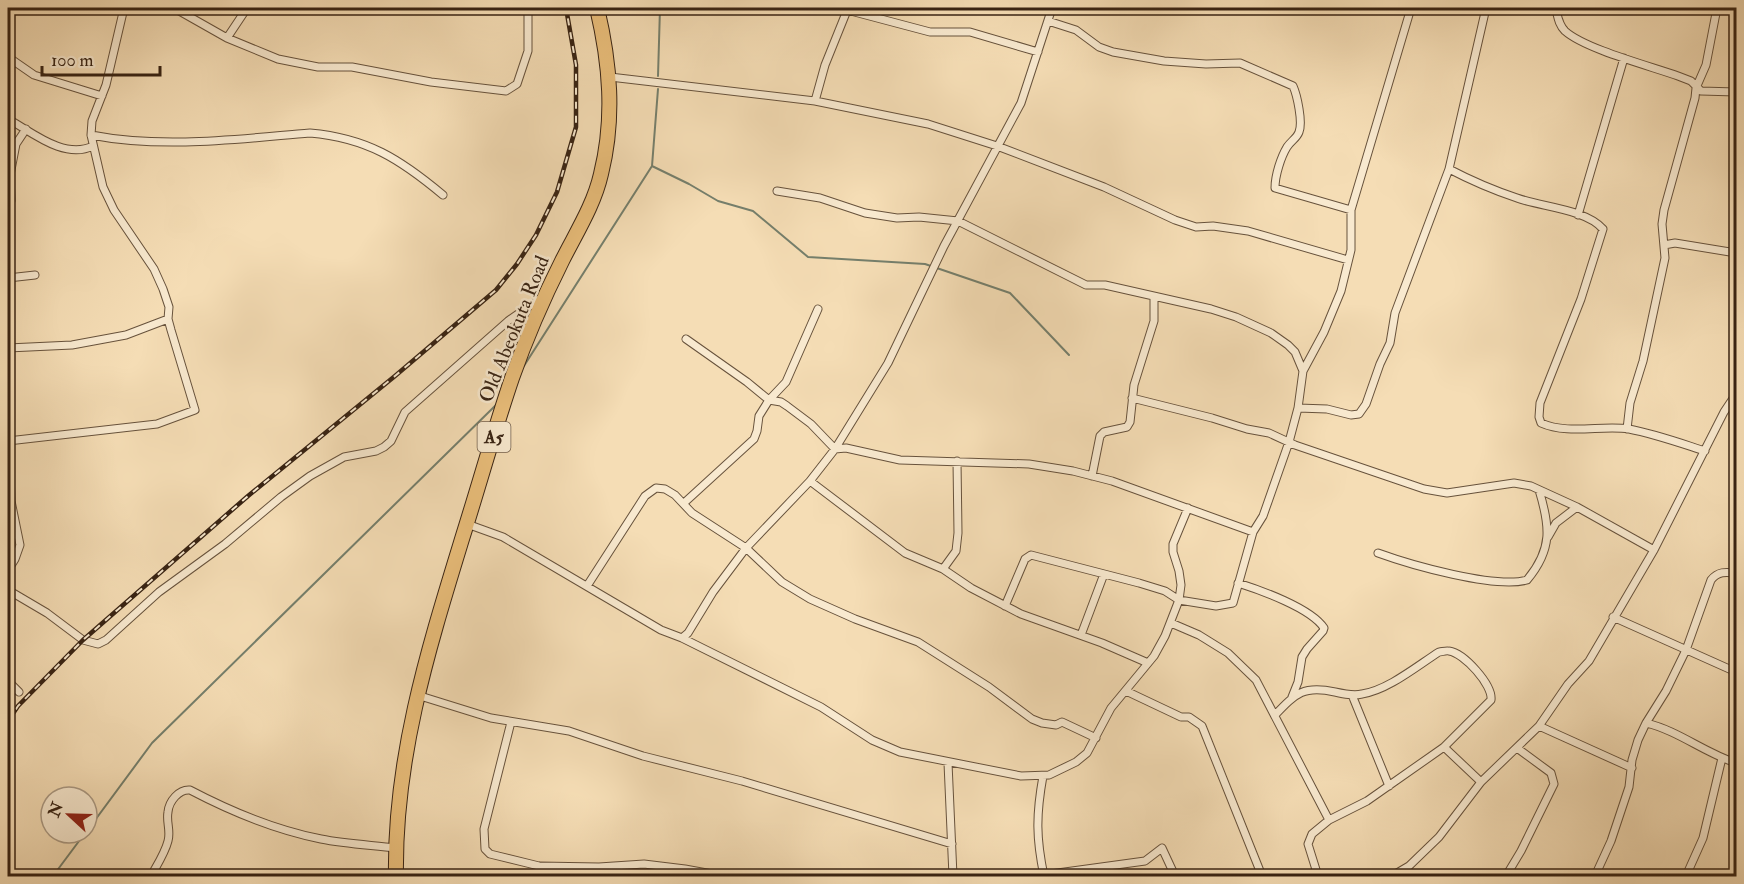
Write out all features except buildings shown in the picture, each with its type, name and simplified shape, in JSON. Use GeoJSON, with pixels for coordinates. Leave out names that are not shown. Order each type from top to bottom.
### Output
{"type":"FeatureCollection","features":[{"type":"Feature","properties":{"kind":"highway","name":"Old Abeokuta Road"},"geometry":{"type":"LineString","coordinates":[[396,876],[396,848],[405,753],[433,633],[512,377],[545,295],[588,209],[601,176],[608,142],[610,77],[605,40],[597,8]]}},
{"type":"Feature","properties":{"kind":"street"},"geometry":{"type":"LineString","coordinates":[[8,570],[20,545],[11,501],[8,441],[157,423],[195,410],[168,319],[164,289],[145,253],[114,210],[102,187],[91,135],[92,121],[106,85],[123,8]]}},
{"type":"Feature","properties":{"kind":"street"},"geometry":{"type":"LineString","coordinates":[[174,8],[227,38],[278,59],[318,67],[352,67],[431,82],[506,91],[517,84],[528,51],[528,8]]}},
{"type":"Feature","properties":{"kind":"street"},"geometry":{"type":"LineString","coordinates":[[227,38],[247,8]]}},
{"type":"Feature","properties":{"kind":"street"},"geometry":{"type":"LineString","coordinates":[[682,638],[688,633],[713,592],[746,548],[810,481],[835,449],[888,363],[958,220],[1021,103],[1052,8]]}},
{"type":"Feature","properties":{"kind":"street"},"geometry":{"type":"LineString","coordinates":[[1005,606],[1028,556],[1165,591],[1179,600],[1216,606],[1233,603],[1253,532],[1263,516],[1289,442],[1298,408],[1303,371],[1324,332],[1341,291],[1351,250],[1351,210],[1411,8]]}},
{"type":"Feature","properties":{"kind":"street"},"geometry":{"type":"LineString","coordinates":[[1298,408],[1328,410],[1351,415],[1359,414],[1366,404],[1390,343],[1395,313],[1449,169],[1486,8]]}},
{"type":"Feature","properties":{"kind":"street"},"geometry":{"type":"LineString","coordinates":[[1550,8],[1556,10],[1560,24],[1566,32],[1582,42],[1684,78],[1691,81],[1701,91],[1737,92]]}},
{"type":"Feature","properties":{"kind":"street"},"geometry":{"type":"LineString","coordinates":[[1627,429],[1630,403],[1643,361],[1665,258],[1662,224],[1664,210],[1696,88],[1706,65],[1717,8]]}},
{"type":"Feature","properties":{"kind":"street"},"geometry":{"type":"LineString","coordinates":[[815,101],[825,64],[848,9],[930,32],[970,32],[1038,52]]}},
{"type":"Feature","properties":{"kind":"street"},"geometry":{"type":"LineString","coordinates":[[1048,21],[1076,30],[1099,46],[1113,52],[1164,61],[1206,64],[1240,63],[1293,86],[1297,94],[1301,126],[1298,135],[1284,153],[1275,188],[1351,210]]}},
{"type":"Feature","properties":{"kind":"street"},"geometry":{"type":"LineString","coordinates":[[8,57],[34,75],[102,96]]}},
{"type":"Feature","properties":{"kind":"street"},"geometry":{"type":"LineString","coordinates":[[1578,215],[1624,57]]}},
{"type":"Feature","properties":{"kind":"street"},"geometry":{"type":"LineString","coordinates":[[610,77],[815,101],[928,124],[997,146],[1104,187],[1175,220],[1196,227],[1213,226],[1248,231],[1348,260]]}},
{"type":"Feature","properties":{"kind":"street"},"geometry":{"type":"LineString","coordinates":[[8,119],[55,146],[85,150],[93,146]]}},
{"type":"Feature","properties":{"kind":"street"},"geometry":{"type":"LineString","coordinates":[[8,203],[11,201],[10,175],[16,144],[26,129]]}},
{"type":"Feature","properties":{"kind":"street"},"geometry":{"type":"LineString","coordinates":[[91,135],[118,139],[199,142],[310,133],[328,135],[358,142],[396,159],[443,195]]}},
{"type":"Feature","properties":{"kind":"street"},"geometry":{"type":"LineString","coordinates":[[1449,169],[1518,199],[1578,215],[1597,223],[1603,229],[1581,299],[1540,403],[1541,423],[1557,427],[1627,429],[1662,437],[1705,451]]}},
{"type":"Feature","properties":{"kind":"street"},"geometry":{"type":"LineString","coordinates":[[777,190],[820,198],[865,213],[897,218],[958,220],[1086,285],[1105,285],[1223,312],[1271,333],[1295,352],[1303,371]]}},
{"type":"Feature","properties":{"kind":"street"},"geometry":{"type":"LineString","coordinates":[[1664,245],[1675,243],[1737,253]]}},
{"type":"Feature","properties":{"kind":"street"},"geometry":{"type":"LineString","coordinates":[[8,278],[35,275]]}},
{"type":"Feature","properties":{"kind":"street"},"geometry":{"type":"LineString","coordinates":[[8,590],[47,613],[83,640],[98,644],[106,640],[159,592],[225,544],[310,476],[344,457],[376,451],[384,447],[391,441],[405,411],[508,321],[545,295]]}},
{"type":"Feature","properties":{"kind":"street"},"geometry":{"type":"LineString","coordinates":[[1092,476],[1100,436],[1104,432],[1127,427],[1130,422],[1134,385],[1154,321],[1154,297]]}},
{"type":"Feature","properties":{"kind":"street"},"geometry":{"type":"LineString","coordinates":[[684,503],[754,439],[759,416],[769,400],[786,382],[818,309]]}},
{"type":"Feature","properties":{"kind":"street"},"geometry":{"type":"LineString","coordinates":[[8,348],[72,345],[126,335],[168,319]]}},
{"type":"Feature","properties":{"kind":"street"},"geometry":{"type":"LineString","coordinates":[[686,339],[769,400],[781,402],[811,424],[835,449]]}},
{"type":"Feature","properties":{"kind":"street"},"geometry":{"type":"LineString","coordinates":[[1392,876],[1409,866],[1439,837],[1481,782],[1539,726],[1568,684],[1589,661],[1654,550],[1724,412],[1737,394]]}},
{"type":"Feature","properties":{"kind":"street"},"geometry":{"type":"LineString","coordinates":[[1132,398],[1269,433],[1424,489],[1446,494],[1514,483],[1531,486],[1577,507],[1654,550]]}},
{"type":"Feature","properties":{"kind":"street"},"geometry":{"type":"LineString","coordinates":[[835,449],[846,448],[900,460],[1029,464],[1092,476],[1253,532]]}},
{"type":"Feature","properties":{"kind":"street"},"geometry":{"type":"LineString","coordinates":[[943,568],[956,551],[957,461]]}},
{"type":"Feature","properties":{"kind":"street"},"geometry":{"type":"LineString","coordinates":[[810,481],[905,553],[943,568],[971,588],[1021,614],[1081,635],[1148,663]]}},
{"type":"Feature","properties":{"kind":"street"},"geometry":{"type":"LineString","coordinates":[[587,586],[639,504],[651,490],[665,489],[684,503],[692,513],[746,548],[782,582],[810,599],[855,619],[918,642],[988,687],[1032,719],[1056,725],[1062,722],[1096,738]]}},
{"type":"Feature","properties":{"kind":"street"},"geometry":{"type":"LineString","coordinates":[[1539,490],[1546,512],[1548,537]]}},
{"type":"Feature","properties":{"kind":"street"},"geometry":{"type":"LineString","coordinates":[[1378,553],[1402,562],[1463,576],[1515,583],[1527,580],[1533,573],[1556,523],[1577,507]]}},
{"type":"Feature","properties":{"kind":"street"},"geometry":{"type":"LineString","coordinates":[[467,524],[503,537],[661,630],[821,706],[872,740],[900,752],[948,763],[1021,776],[1043,776],[1077,762],[1087,753],[1111,708],[1154,656],[1171,623],[1179,600],[1179,571],[1173,552],[1176,534],[1188,508]]}},
{"type":"Feature","properties":{"kind":"street"},"geometry":{"type":"LineString","coordinates":[[1595,876],[1611,842],[1629,787],[1638,740],[1686,650],[1711,580],[1715,574],[1737,573]]}},
{"type":"Feature","properties":{"kind":"street"},"geometry":{"type":"LineString","coordinates":[[1081,635],[1104,574]]}},
{"type":"Feature","properties":{"kind":"street"},"geometry":{"type":"LineString","coordinates":[[1238,583],[1291,604],[1311,616],[1324,628],[1302,657],[1298,682],[1291,698]]}},
{"type":"Feature","properties":{"kind":"street"},"geometry":{"type":"LineString","coordinates":[[1613,617],[1737,672]]}},
{"type":"Feature","properties":{"kind":"street"},"geometry":{"type":"LineString","coordinates":[[1171,623],[1199,635],[1228,653],[1256,680],[1329,820]]}},
{"type":"Feature","properties":{"kind":"street"},"geometry":{"type":"LineString","coordinates":[[1275,714],[1291,698],[1308,688],[1320,688],[1352,695],[1364,694],[1382,688],[1439,652],[1449,650],[1474,667],[1492,697],[1444,747],[1367,801],[1329,820],[1312,834],[1308,842],[1318,876]]}},
{"type":"Feature","properties":{"kind":"street"},"geometry":{"type":"LineString","coordinates":[[8,681],[19,692]]}},
{"type":"Feature","properties":{"kind":"street"},"geometry":{"type":"LineString","coordinates":[[1126,691],[1180,717],[1189,717],[1202,726],[1262,876]]}},
{"type":"Feature","properties":{"kind":"street"},"geometry":{"type":"LineString","coordinates":[[417,694],[491,718],[569,731],[643,756],[742,781],[952,844]]}},
{"type":"Feature","properties":{"kind":"street"},"geometry":{"type":"LineString","coordinates":[[1352,695],[1389,786]]}},
{"type":"Feature","properties":{"kind":"street"},"geometry":{"type":"LineString","coordinates":[[511,722],[484,829],[485,849],[490,854],[539,866],[599,867],[644,864],[723,876]]}},
{"type":"Feature","properties":{"kind":"street"},"geometry":{"type":"LineString","coordinates":[[1646,723],[1665,727],[1722,758],[1737,763]]}},
{"type":"Feature","properties":{"kind":"street"},"geometry":{"type":"LineString","coordinates":[[1539,726],[1632,768]]}},
{"type":"Feature","properties":{"kind":"street"},"geometry":{"type":"LineString","coordinates":[[1444,747],[1481,782]]}},
{"type":"Feature","properties":{"kind":"street"},"geometry":{"type":"LineString","coordinates":[[1506,876],[1554,784],[1551,773],[1516,748]]}},
{"type":"Feature","properties":{"kind":"street"},"geometry":{"type":"LineString","coordinates":[[1686,876],[1703,838],[1722,758]]}},
{"type":"Feature","properties":{"kind":"street"},"geometry":{"type":"LineString","coordinates":[[948,763],[953,876]]}},
{"type":"Feature","properties":{"kind":"street"},"geometry":{"type":"LineString","coordinates":[[1043,776],[1036,825],[1043,876],[1144,861],[1162,848],[1175,876]]}},
{"type":"Feature","properties":{"kind":"street"},"geometry":{"type":"LineString","coordinates":[[151,876],[169,837],[167,813],[170,804],[185,790],[190,790],[254,820],[306,836],[396,848]]}},
{"type":"Feature","properties":{"kind":"waterway"},"geometry":{"type":"LineString","coordinates":[[658,76],[660,8]]}},
{"type":"Feature","properties":{"kind":"waterway"},"geometry":{"type":"LineString","coordinates":[[522,369],[652,166],[658,89]]}},
{"type":"Feature","properties":{"kind":"waterway"},"geometry":{"type":"LineString","coordinates":[[652,166],[718,201],[753,211],[808,257],[925,264],[1010,293],[1069,355]]}},
{"type":"Feature","properties":{"kind":"waterway"},"geometry":{"type":"LineString","coordinates":[[99,815],[152,743],[498,403]]}},
{"type":"Feature","properties":{"kind":"waterway"},"geometry":{"type":"LineString","coordinates":[[53,876],[76,845]]}},
{"type":"Feature","properties":{"kind":"railway"},"geometry":{"type":"LineString","coordinates":[[8,721],[18,706],[83,640],[248,496],[496,290],[517,264],[536,235],[557,192],[576,127],[576,65],[566,8]]}}]}
